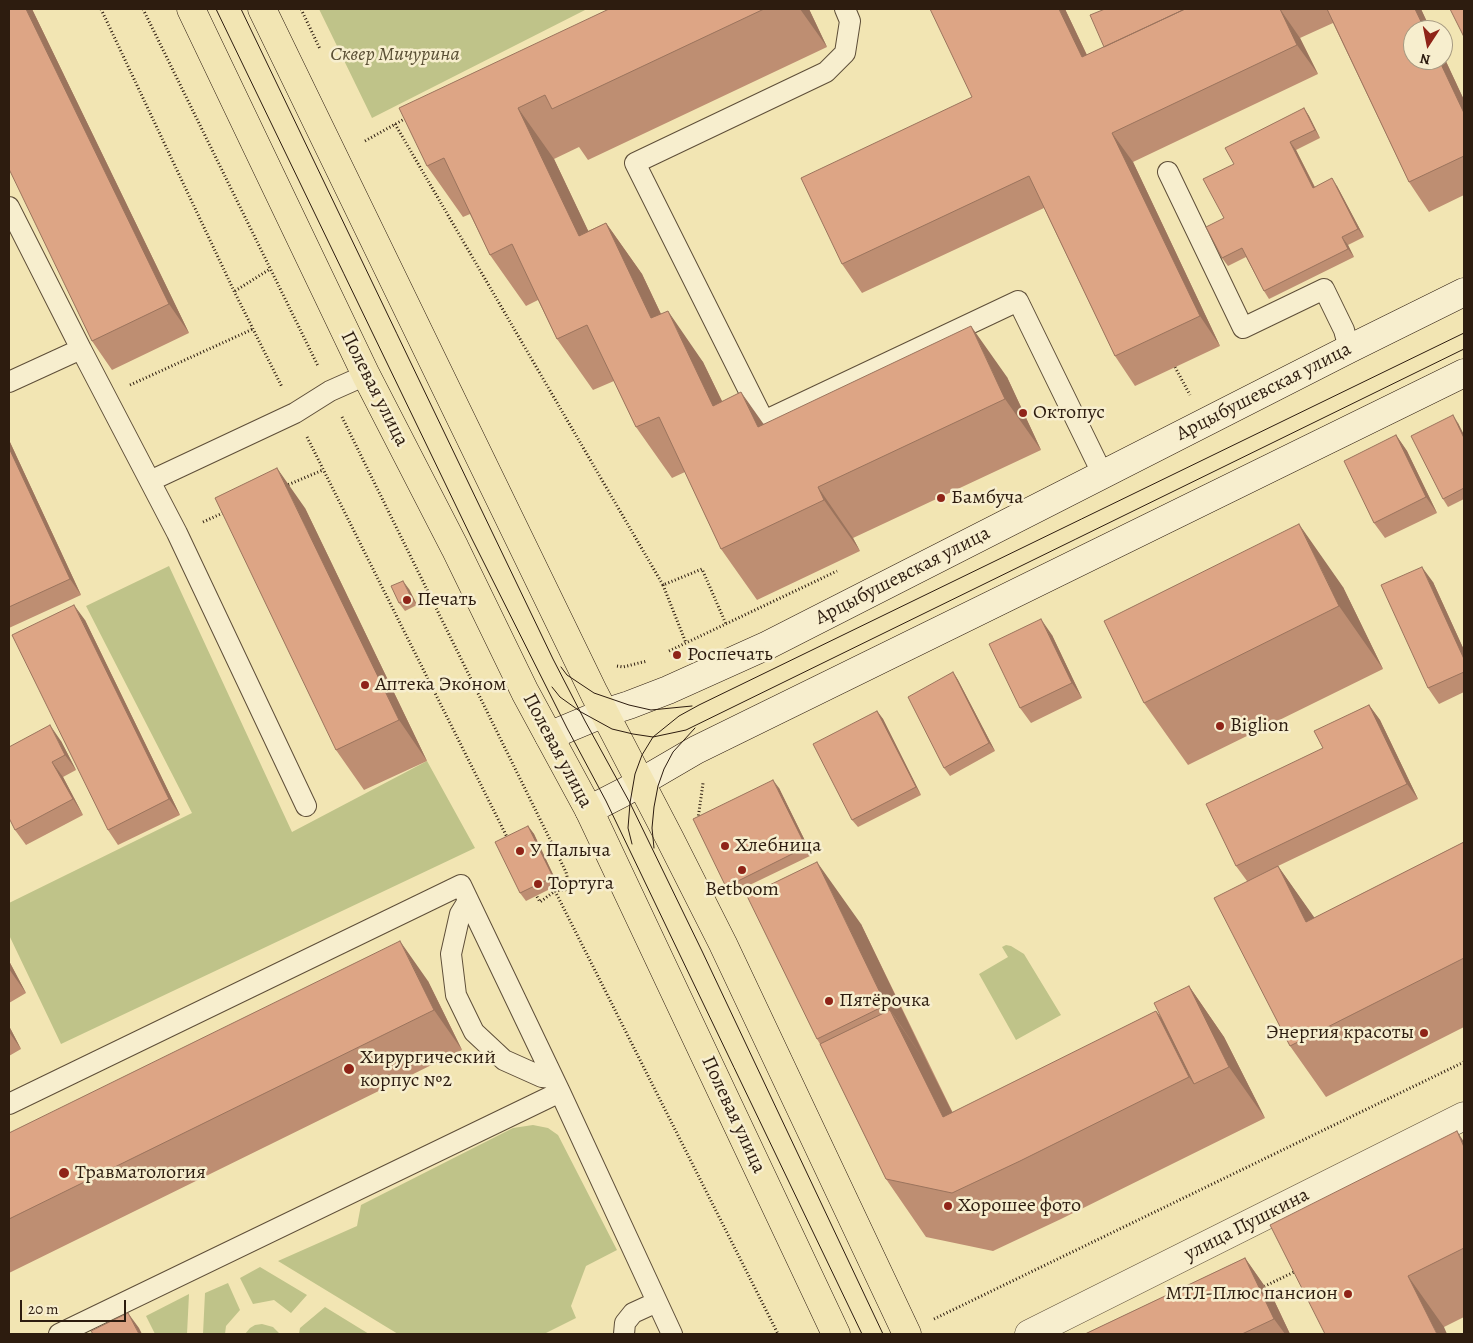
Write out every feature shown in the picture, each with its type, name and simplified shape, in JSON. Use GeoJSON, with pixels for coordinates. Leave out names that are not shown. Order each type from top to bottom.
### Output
{"type":"FeatureCollection","features":[{"type":"Feature","properties":{"kind":"main road","name":"Полевая улица"},"geometry":{"type":"LineString","coordinates":[[191,9],[366,374],[455,548],[525,692],[589,810],[836,1334]]}},
{"type":"Feature","properties":{"kind":"main road"},"geometry":{"type":"LineString","coordinates":[[262,9],[604,712],[670,838],[722,944],[908,1334]]}},
{"type":"Feature","properties":{"kind":"main road","name":"Арцыбушевская улица"},"geometry":{"type":"LineString","coordinates":[[549,736],[604,712],[629,705],[668,690],[768,645],[1464,292]]}},
{"type":"Feature","properties":{"kind":"main road"},"geometry":{"type":"LineString","coordinates":[[589,810],[696,750],[1464,373]]}},
{"type":"Feature","properties":{"kind":"main road","name":"улица Пушкина"},"geometry":{"type":"LineString","coordinates":[[1029,1334],[1464,1116]]}},
{"type":"Feature","properties":{"kind":"lane"},"geometry":{"type":"LineString","coordinates":[[845,9],[850,22],[845,53],[826,72],[635,162],[764,420],[1018,302],[1103,475]]}},
{"type":"Feature","properties":{"kind":"lane"},"geometry":{"type":"LineString","coordinates":[[1168,172],[1243,328],[1324,289],[1344,330],[1349,349]]}},
{"type":"Feature","properties":{"kind":"lane"},"geometry":{"type":"LineString","coordinates":[[9,208],[177,533],[306,806]]}},
{"type":"Feature","properties":{"kind":"lane"},"geometry":{"type":"LineString","coordinates":[[9,382],[82,349]]}},
{"type":"Feature","properties":{"kind":"lane"},"geometry":{"type":"LineString","coordinates":[[150,481],[295,413],[330,391],[366,374]]}},
{"type":"Feature","properties":{"kind":"lane"},"geometry":{"type":"LineString","coordinates":[[9,1104],[461,885],[557,1085],[672,1334]]}},
{"type":"Feature","properties":{"kind":"lane"},"geometry":{"type":"LineString","coordinates":[[468,901],[460,914],[451,954],[456,995],[474,1032],[504,1060],[557,1085]]}},
{"type":"Feature","properties":{"kind":"lane"},"geometry":{"type":"LineString","coordinates":[[59,1334],[557,1085]]}},
{"type":"Feature","properties":{"kind":"lane"},"geometry":{"type":"LineString","coordinates":[[624,1334],[625,1323],[633,1313],[657,1302]]}},
{"type":"Feature","properties":{"kind":"path"},"geometry":{"type":"LineString","coordinates":[[101,9],[234,291],[509,840]]}},
{"type":"Feature","properties":{"kind":"path"},"geometry":{"type":"LineString","coordinates":[[143,9],[566,872],[570,890],[555,891],[540,902],[531,885]]}},
{"type":"Feature","properties":{"kind":"path"},"geometry":{"type":"LineString","coordinates":[[365,141],[412,115]]}},
{"type":"Feature","properties":{"kind":"path"},"geometry":{"type":"LineString","coordinates":[[395,124],[663,585],[686,642]]}},
{"type":"Feature","properties":{"kind":"path"},"geometry":{"type":"LineString","coordinates":[[234,291],[270,269]]}},
{"type":"Feature","properties":{"kind":"path"},"geometry":{"type":"LineString","coordinates":[[107,396],[253,329]]}},
{"type":"Feature","properties":{"kind":"path"},"geometry":{"type":"LineString","coordinates":[[1175,367],[1194,402]]}},
{"type":"Feature","properties":{"kind":"path"},"geometry":{"type":"LineString","coordinates":[[278,489],[323,470]]}},
{"type":"Feature","properties":{"kind":"path"},"geometry":{"type":"LineString","coordinates":[[177,533],[232,509]]}},
{"type":"Feature","properties":{"kind":"path"},"geometry":{"type":"LineString","coordinates":[[663,585],[702,569],[726,624]]}},
{"type":"Feature","properties":{"kind":"path"},"geometry":{"type":"LineString","coordinates":[[555,891],[778,1334]]}},
{"type":"Feature","properties":{"kind":"path"},"geometry":{"type":"LineString","coordinates":[[933,1319],[1464,1062]]}},
{"type":"Feature","properties":{"kind":"path"},"geometry":{"type":"LineString","coordinates":[[1256,1291],[1299,1269]]}},
{"type":"Feature","properties":{"kind":"green space","name":"Сквер Мичурина"},"geometry":{"type":"Polygon","coordinates":[[[319,9],[587,9],[372,118],[319,9]]]}},
{"type":"Feature","properties":{"kind":"green space"},"geometry":{"type":"Polygon","coordinates":[[[169,566],[292,832],[427,761],[475,848],[61,1044],[9,935],[9,903],[192,813],[86,606],[169,566]]]}},
{"type":"Feature","properties":{"kind":"green space"},"geometry":{"type":"Polygon","coordinates":[[[1006,945],[1024,954],[1061,1015],[1016,1040],[979,974],[1008,957],[1002,947],[1006,945]]]}},
{"type":"Feature","properties":{"kind":"green space"},"geometry":{"type":"Polygon","coordinates":[[[533,1125],[548,1128],[558,1135],[617,1250],[586,1266],[571,1306],[576,1318],[544,1334],[398,1334],[278,1261],[357,1226],[361,1205],[513,1128],[533,1125]]]}},
{"type":"Feature","properties":{"kind":"green space"},"geometry":{"type":"Polygon","coordinates":[[[260,1267],[307,1295],[291,1313],[274,1300],[253,1304],[240,1278],[260,1267]]]}},
{"type":"Feature","properties":{"kind":"green space"},"geometry":{"type":"Polygon","coordinates":[[[228,1283],[240,1310],[226,1326],[225,1334],[203,1334],[205,1293],[228,1283]]]}},
{"type":"Feature","properties":{"kind":"green space"},"geometry":{"type":"Polygon","coordinates":[[[189,1294],[187,1334],[155,1334],[146,1316],[189,1294]]]}},
{"type":"Feature","properties":{"kind":"green space"},"geometry":{"type":"Polygon","coordinates":[[[325,1307],[369,1334],[299,1334],[300,1328],[325,1307]]]}},
{"type":"Feature","properties":{"kind":"green space"},"geometry":{"type":"Polygon","coordinates":[[[262,1324],[273,1327],[280,1334],[245,1334],[255,1325],[262,1324]]]}},
{"type":"Feature","properties":{"kind":"building"},"geometry":{"type":"Polygon","coordinates":[[[9,9],[26,9],[169,304],[92,341],[9,169],[9,9]]]}},
{"type":"Feature","properties":{"kind":"building"},"geometry":{"type":"Polygon","coordinates":[[[609,9],[764,9],[552,109],[545,95],[518,108],[579,236],[606,223],[651,318],[668,311],[713,406],[741,392],[758,427],[971,326],[1005,399],[818,487],[824,500],[721,549],[659,417],[636,427],[587,325],[557,339],[512,244],[490,255],[444,158],[427,166],[399,108],[609,9]]]}},
{"type":"Feature","properties":{"kind":"building"},"geometry":{"type":"Polygon","coordinates":[[[930,9],[1059,9],[1082,57],[1185,9],[1280,9],[1297,45],[1112,133],[1200,316],[1115,356],[1029,176],[842,264],[801,178],[972,97],[930,9]]]}},
{"type":"Feature","properties":{"kind":"building"},"geometry":{"type":"Polygon","coordinates":[[[1105,9],[1185,9],[1104,47],[1090,15],[1105,9]]]}},
{"type":"Feature","properties":{"kind":"building"},"geometry":{"type":"Polygon","coordinates":[[[1327,9],[1415,9],[1420,20],[1403,20],[1403,70],[1444,70],[1464,113],[1464,156],[1409,182],[1327,9]]]}},
{"type":"Feature","properties":{"kind":"building"},"geometry":{"type":"Polygon","coordinates":[[[1450,9],[1464,9],[1464,37],[1450,9]]]}},
{"type":"Feature","properties":{"kind":"building"},"geometry":{"type":"Polygon","coordinates":[[[1304,108],[1315,130],[1290,142],[1313,188],[1332,178],[1358,229],[1342,237],[1348,249],[1264,291],[1242,248],[1222,258],[1206,227],[1224,218],[1203,179],[1234,164],[1225,148],[1304,108]]]}},
{"type":"Feature","properties":{"kind":"building"},"geometry":{"type":"Polygon","coordinates":[[[1453,415],[1464,438],[1464,488],[1443,499],[1411,436],[1453,415]]]}},
{"type":"Feature","properties":{"kind":"building"},"geometry":{"type":"Polygon","coordinates":[[[1396,435],[1426,497],[1374,523],[1344,461],[1396,435]]]}},
{"type":"Feature","properties":{"kind":"building"},"geometry":{"type":"Polygon","coordinates":[[[9,448],[70,579],[9,607],[9,448]]]}},
{"type":"Feature","properties":{"kind":"building"},"geometry":{"type":"Polygon","coordinates":[[[277,468],[399,720],[336,750],[215,498],[277,468]]]}},
{"type":"Feature","properties":{"kind":"building"},"geometry":{"type":"Polygon","coordinates":[[[1299,524],[1339,606],[1144,703],[1104,621],[1299,524]]]}},
{"type":"Feature","properties":{"kind":"building"},"geometry":{"type":"Polygon","coordinates":[[[1422,567],[1464,659],[1464,672],[1428,688],[1381,585],[1422,567]]]}},
{"type":"Feature","properties":{"kind":"building"},"geometry":{"type":"Polygon","coordinates":[[[403,581],[411,597],[399,603],[391,586],[403,581]]]}},
{"type":"Feature","properties":{"kind":"building"},"geometry":{"type":"Polygon","coordinates":[[[74,605],[169,799],[108,830],[12,635],[74,605]]]}},
{"type":"Feature","properties":{"kind":"building"},"geometry":{"type":"Polygon","coordinates":[[[1041,619],[1072,683],[1020,708],[989,644],[1041,619]]]}},
{"type":"Feature","properties":{"kind":"building"},"geometry":{"type":"Polygon","coordinates":[[[953,672],[989,743],[944,768],[908,697],[953,672]]]}},
{"type":"Feature","properties":{"kind":"building"},"geometry":{"type":"Polygon","coordinates":[[[1369,705],[1407,784],[1236,866],[1206,804],[1323,748],[1314,731],[1369,705]]]}},
{"type":"Feature","properties":{"kind":"building"},"geometry":{"type":"Polygon","coordinates":[[[877,711],[916,787],[852,820],[813,744],[877,711]]]}},
{"type":"Feature","properties":{"kind":"building"},"geometry":{"type":"Polygon","coordinates":[[[50,725],[65,755],[52,762],[73,799],[15,830],[9,818],[9,747],[50,725]]]}},
{"type":"Feature","properties":{"kind":"building"},"geometry":{"type":"Polygon","coordinates":[[[773,780],[806,847],[726,887],[693,819],[773,780]]]}},
{"type":"Feature","properties":{"kind":"building"},"geometry":{"type":"Polygon","coordinates":[[[528,826],[553,877],[520,893],[495,842],[528,826]]]}},
{"type":"Feature","properties":{"kind":"building"},"geometry":{"type":"Polygon","coordinates":[[[1464,842],[1464,958],[1290,1046],[1214,898],[1278,866],[1306,922],[1464,842]]]}},
{"type":"Feature","properties":{"kind":"building"},"geometry":{"type":"Polygon","coordinates":[[[817,862],[886,1005],[817,1039],[747,896],[817,862]]]}},
{"type":"Feature","properties":{"kind":"building"},"geometry":{"type":"Polygon","coordinates":[[[400,941],[434,1010],[9,1219],[9,1133],[400,941]]]}},
{"type":"Feature","properties":{"kind":"building"},"geometry":{"type":"Polygon","coordinates":[[[1189,986],[1229,1067],[1194,1084],[1154,1003],[1189,986]]]}},
{"type":"Feature","properties":{"kind":"building"},"geometry":{"type":"Polygon","coordinates":[[[890,1010],[943,1117],[1156,1011],[1189,1077],[952,1193],[886,1179],[820,1044],[890,1010]]]}},
{"type":"Feature","properties":{"kind":"building"},"geometry":{"type":"Polygon","coordinates":[[[1457,1131],[1464,1147],[1464,1248],[1408,1276],[1437,1334],[1325,1334],[1270,1225],[1457,1131]]]}},
{"type":"Feature","properties":{"kind":"building"},"geometry":{"type":"Polygon","coordinates":[[[1245,1258],[1274,1319],[1242,1334],[1085,1334],[1245,1258]]]}},
{"type":"Feature","properties":{"kind":"building"},"geometry":{"type":"Polygon","coordinates":[[[128,1313],[139,1334],[93,1334],[91,1331],[128,1313]]]}},
{"type":"Feature","properties":{"kind":"tram line"},"geometry":{"type":"LineString","coordinates":[[216,9],[472,539],[606,801],[862,1334]]}},
{"type":"Feature","properties":{"kind":"tram line"},"geometry":{"type":"LineString","coordinates":[[241,9],[553,659],[630,803],[702,951],[883,1334]]}},
{"type":"Feature","properties":{"kind":"tram line"},"geometry":{"type":"LineString","coordinates":[[632,844],[628,828],[635,774],[642,755],[653,737],[679,716],[1464,333]]}},
{"type":"Feature","properties":{"kind":"tram line"},"geometry":{"type":"LineString","coordinates":[[552,687],[560,697],[581,712],[612,729],[653,737],[686,730],[1464,349]]}},
{"type":"Feature","properties":{"kind":"tram line"},"geometry":{"type":"LineString","coordinates":[[561,667],[567,675],[594,693],[629,705],[651,710],[692,706]]}},
{"type":"Feature","properties":{"kind":"tram line"},"geometry":{"type":"LineString","coordinates":[[654,848],[652,828],[658,786],[673,752],[695,728]]}},
{"type":"Feature","properties":{"kind":"place","name":"Октопус"},"geometry":{"type":"Point","coordinates":[1023,413]}},
{"type":"Feature","properties":{"kind":"place","name":"Бамбуча"},"geometry":{"type":"Point","coordinates":[941,498]}},
{"type":"Feature","properties":{"kind":"place","name":"Печать"},"geometry":{"type":"Point","coordinates":[407,600]}},
{"type":"Feature","properties":{"kind":"place","name":"Роспечать"},"geometry":{"type":"Point","coordinates":[677,655]}},
{"type":"Feature","properties":{"kind":"place","name":"Аптека Эконом"},"geometry":{"type":"Point","coordinates":[365,685]}},
{"type":"Feature","properties":{"kind":"place","name":"Biglion"},"geometry":{"type":"Point","coordinates":[1220,726]}},
{"type":"Feature","properties":{"kind":"place","name":"Хлебница"},"geometry":{"type":"Point","coordinates":[725,846]}},
{"type":"Feature","properties":{"kind":"place","name":"У Палыча"},"geometry":{"type":"Point","coordinates":[520,851]}},
{"type":"Feature","properties":{"kind":"place","name":"Betboom"},"geometry":{"type":"Point","coordinates":[742,870]}},
{"type":"Feature","properties":{"kind":"place","name":"Тортуга"},"geometry":{"type":"Point","coordinates":[538,884]}},
{"type":"Feature","properties":{"kind":"place","name":"Пятёрочка"},"geometry":{"type":"Point","coordinates":[829,1001]}},
{"type":"Feature","properties":{"kind":"place","name":"Энергия красоты"},"geometry":{"type":"Point","coordinates":[1424,1033]}},
{"type":"Feature","properties":{"kind":"place","name":"Хирургический корпус №2"},"geometry":{"type":"Point","coordinates":[349,1069]}},
{"type":"Feature","properties":{"kind":"place","name":"Травматология"},"geometry":{"type":"Point","coordinates":[64,1173]}},
{"type":"Feature","properties":{"kind":"place","name":"Хорошее фото"},"geometry":{"type":"Point","coordinates":[948,1206]}},
{"type":"Feature","properties":{"kind":"place","name":"МТЛ-Плюс пансион"},"geometry":{"type":"Point","coordinates":[1348,1294]}}]}
